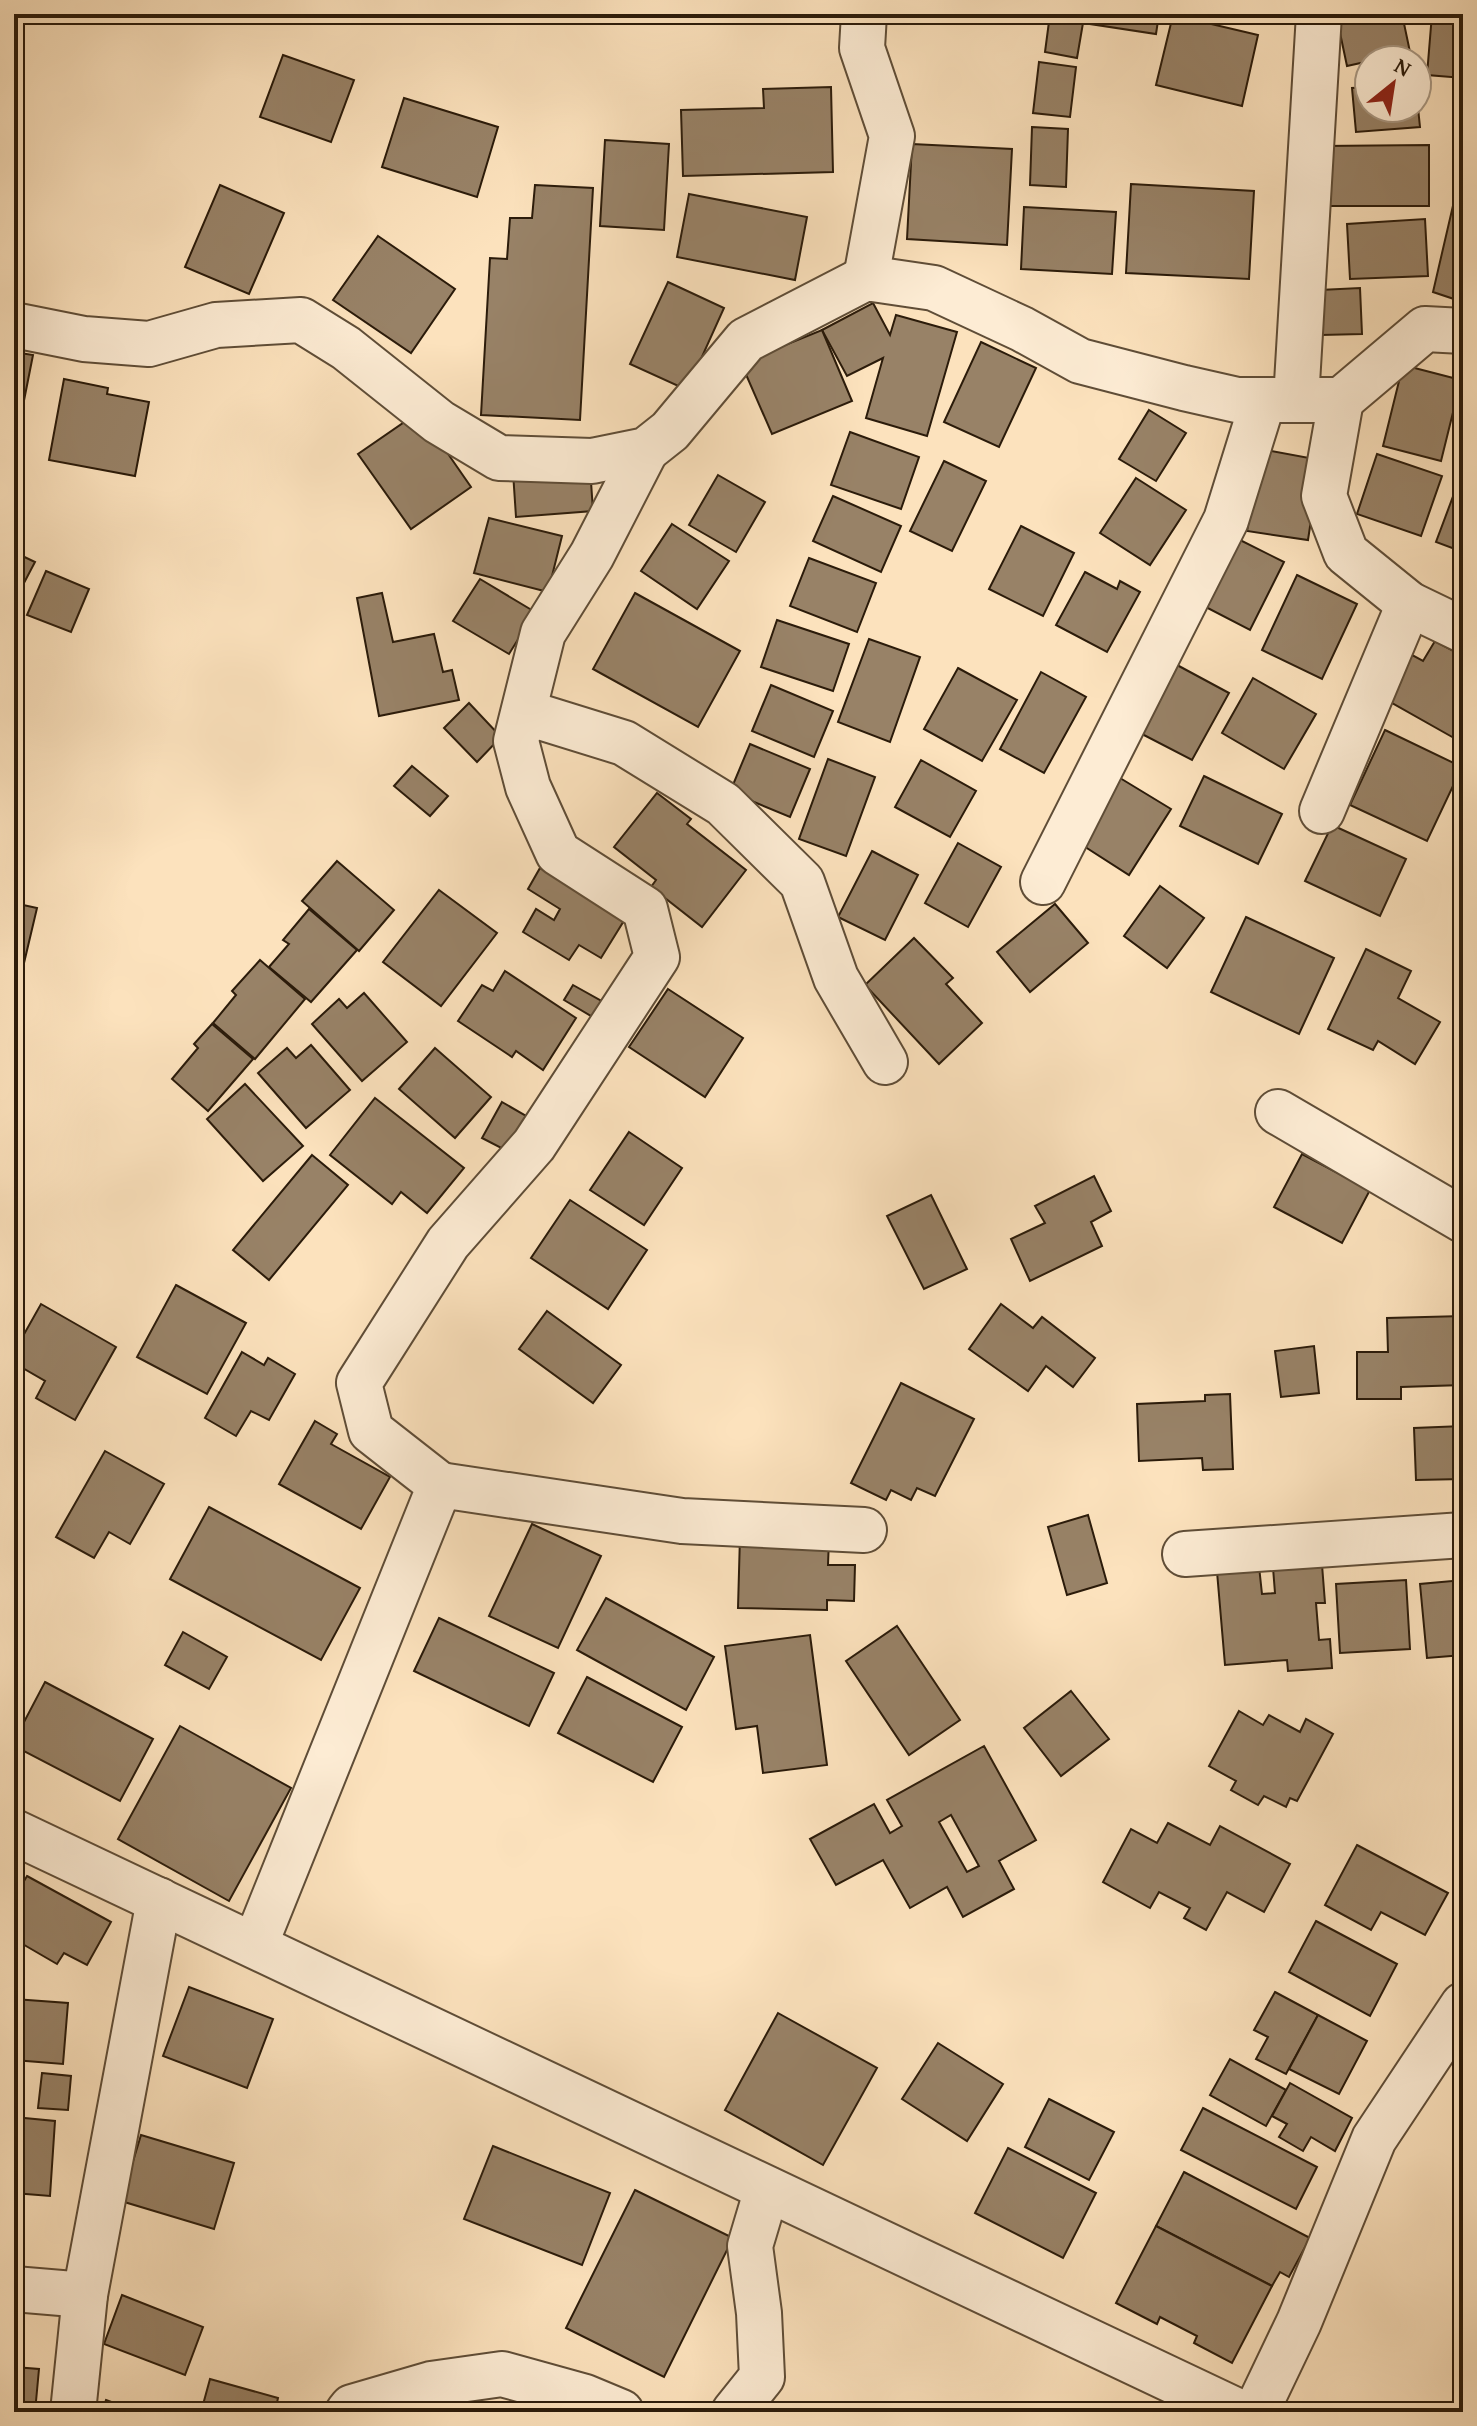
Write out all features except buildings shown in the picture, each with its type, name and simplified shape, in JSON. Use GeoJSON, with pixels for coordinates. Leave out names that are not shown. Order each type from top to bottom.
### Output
{"type":"FeatureCollection","features":[{"type":"Feature","properties":{"kind":"street"},"geometry":{"type":"LineString","coordinates":[[864,14],[862,48],[892,136],[866,278]]}},
{"type":"Feature","properties":{"kind":"street"},"geometry":{"type":"LineString","coordinates":[[1043,882],[1226,520],[1280,400],[1319,14]]}},
{"type":"Feature","properties":{"kind":"street"},"geometry":{"type":"LineString","coordinates":[[864,1530],[682,1521],[440,1485],[371,1431],[359,1383],[448,1243],[534,1145],[657,957],[645,909],[558,853],[528,787],[516,741],[543,633],[592,555],[646,450],[670,431],[746,340],[866,278],[934,288],[1022,329],[1080,361],[1237,400],[1341,400]]}},
{"type":"Feature","properties":{"kind":"street"},"geometry":{"type":"LineString","coordinates":[[14,325],[84,339],[149,344],[216,325],[301,320],[346,348],[439,422],[499,458],[592,461],[646,450]]}},
{"type":"Feature","properties":{"kind":"street"},"geometry":{"type":"LineString","coordinates":[[1463,331],[1425,329],[1341,400],[1324,496],[1346,553],[1409,604],[1463,630]]}},
{"type":"Feature","properties":{"kind":"street"},"geometry":{"type":"LineString","coordinates":[[1322,811],[1409,604]]}},
{"type":"Feature","properties":{"kind":"street"},"geometry":{"type":"LineString","coordinates":[[524,712],[624,743],[723,804],[802,882],[838,984],[885,1062]]}},
{"type":"Feature","properties":{"kind":"street"},"geometry":{"type":"LineString","coordinates":[[1278,1112],[1463,1220]]}},
{"type":"Feature","properties":{"kind":"street"},"geometry":{"type":"LineString","coordinates":[[255,1945],[440,1485]]}},
{"type":"Feature","properties":{"kind":"street"},"geometry":{"type":"LineString","coordinates":[[1185,1554],[1463,1535]]}},
{"type":"Feature","properties":{"kind":"street"},"geometry":{"type":"LineString","coordinates":[[14,1832],[1239,2412]]}},
{"type":"Feature","properties":{"kind":"street"},"geometry":{"type":"LineString","coordinates":[[73,2412],[85,2295],[159,1900]]}},
{"type":"Feature","properties":{"kind":"street"},"geometry":{"type":"LineString","coordinates":[[1256,2412],[1299,2322],[1374,2139],[1463,2005]]}},
{"type":"Feature","properties":{"kind":"street"},"geometry":{"type":"LineString","coordinates":[[734,2412],[762,2377],[759,2313],[750,2246],[767,2189]]}},
{"type":"Feature","properties":{"kind":"street"},"geometry":{"type":"LineString","coordinates":[[14,2289],[85,2295]]}},
{"type":"Feature","properties":{"kind":"street"},"geometry":{"type":"LineString","coordinates":[[348,2412],[352,2407],[431,2384],[502,2374],[585,2397],[621,2412]]}}]}
